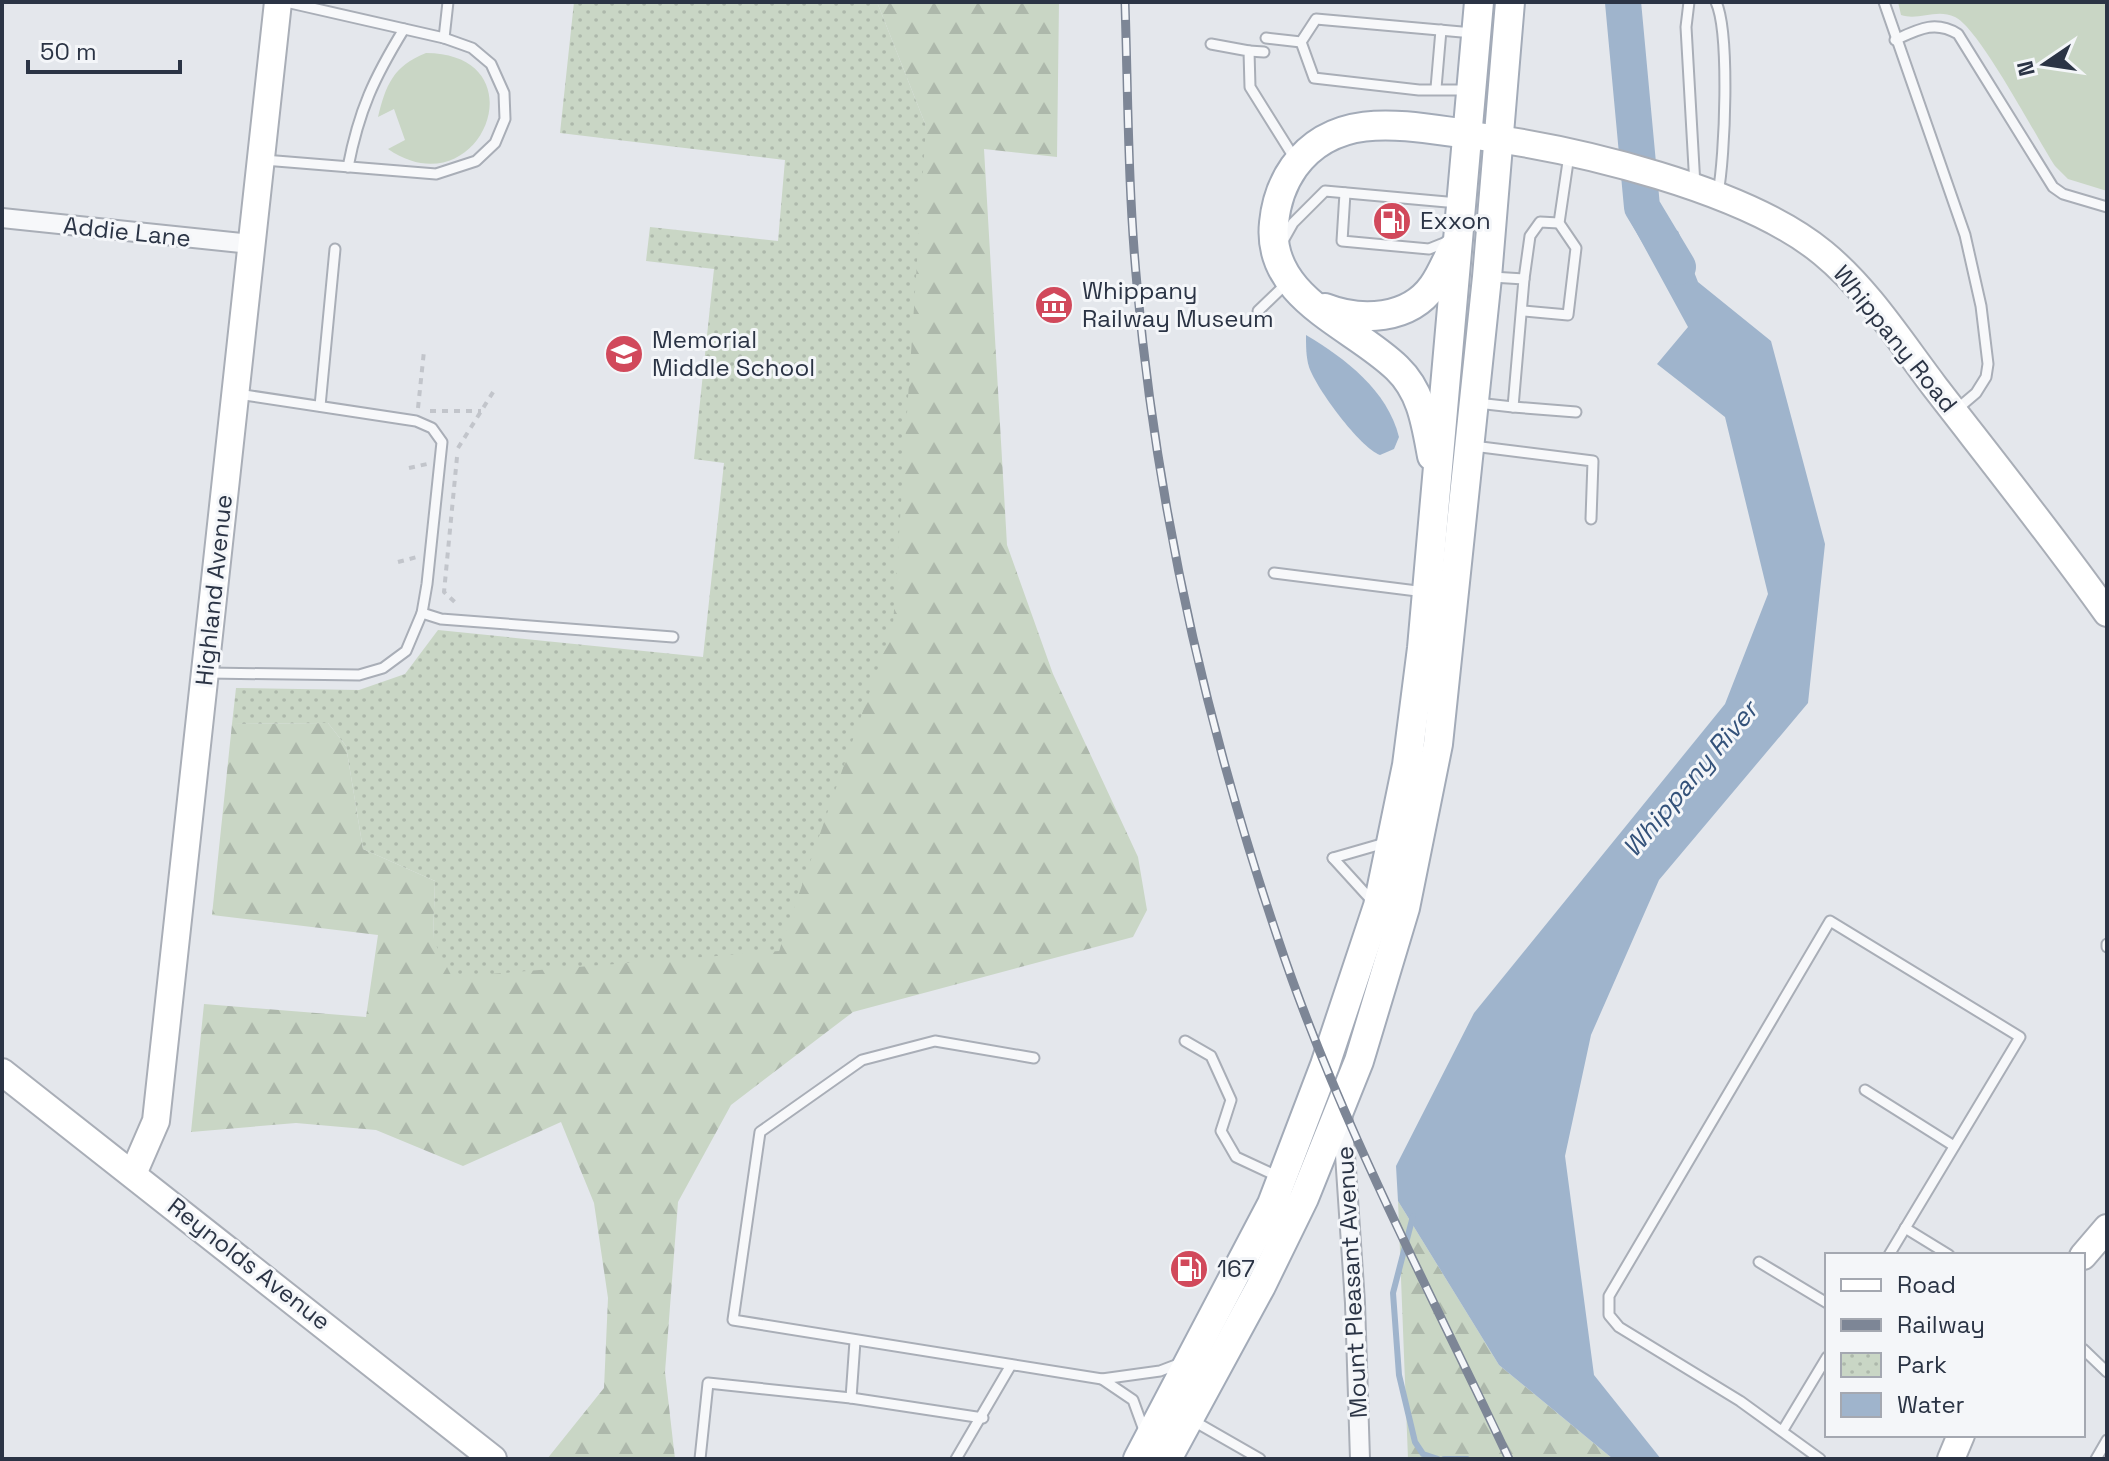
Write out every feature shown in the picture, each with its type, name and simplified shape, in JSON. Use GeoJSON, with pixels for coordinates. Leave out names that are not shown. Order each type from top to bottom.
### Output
{"type":"FeatureCollection","features":[{"type":"Feature","properties":{"kind":"main road"},"geometry":{"type":"LineString","coordinates":[[1151,1453],[1192,1359],[1282,1178],[1378,906],[1407,765],[1435,533],[1479,2]]}},
{"type":"Feature","properties":{"kind":"main road"},"geometry":{"type":"LineString","coordinates":[[1151,1453],[1189,1418],[1267,1273],[1342,1105],[1401,923],[1438,744],[1487,277],[1510,2]]}},
{"type":"Feature","properties":{"kind":"main road"},"geometry":{"type":"LineString","coordinates":[[1435,533],[1433,465],[1424,415],[1415,391],[1398,368],[1311,303],[1285,273],[1273,232],[1276,204],[1286,178],[1297,162],[1322,138],[1363,125],[1467,134]]}},
{"type":"Feature","properties":{"kind":"main road"},"geometry":{"type":"LineString","coordinates":[[1311,303],[1342,315],[1373,316],[1401,311],[1434,286],[1459,236]]}},
{"type":"Feature","properties":{"kind":"street","name":"Highland Avenue"},"geometry":{"type":"LineString","coordinates":[[133,1174],[156,1121],[278,2]]}},
{"type":"Feature","properties":{"kind":"street","name":"Whippany Road"},"geometry":{"type":"LineString","coordinates":[[1467,134],[1573,154],[1706,193],[1788,228],[1822,252],[1861,290],[2107,613]]}},
{"type":"Feature","properties":{"kind":"street","name":"Addie Lane"},"geometry":{"type":"LineString","coordinates":[[2,218],[251,244]]}},
{"type":"Feature","properties":{"kind":"street","name":"Reynolds Avenue"},"geometry":{"type":"LineString","coordinates":[[2,1072],[493,1459]]}},
{"type":"Feature","properties":{"kind":"street","name":"Mount Pleasant Avenue"},"geometry":{"type":"LineString","coordinates":[[1342,1105],[1355,1303],[1360,1459]]}},
{"type":"Feature","properties":{"kind":"street"},"geometry":{"type":"LineString","coordinates":[[2085,1254],[2107,1228]]}},
{"type":"Feature","properties":{"kind":"street"},"geometry":{"type":"LineString","coordinates":[[1951,1459],[1960,1437]]}},
{"type":"Feature","properties":{"kind":"lane"},"geometry":{"type":"LineString","coordinates":[[260,160],[436,174],[476,161],[495,143],[505,119],[504,93],[491,64],[472,48],[444,38],[286,2]]}},
{"type":"Feature","properties":{"kind":"lane"},"geometry":{"type":"LineString","coordinates":[[444,38],[448,2]]}},
{"type":"Feature","properties":{"kind":"lane"},"geometry":{"type":"LineString","coordinates":[[1689,2],[1686,27],[1706,193]]}},
{"type":"Feature","properties":{"kind":"lane"},"geometry":{"type":"LineString","coordinates":[[1706,193],[1724,163],[1723,78],[1716,2]]}},
{"type":"Feature","properties":{"kind":"lane"},"geometry":{"type":"LineString","coordinates":[[1884,2],[1965,235],[1981,306],[1988,364],[1986,377],[1976,393],[1954,411]]}},
{"type":"Feature","properties":{"kind":"lane"},"geometry":{"type":"LineString","coordinates":[[1301,42],[1316,19],[1477,33]]}},
{"type":"Feature","properties":{"kind":"lane"},"geometry":{"type":"LineString","coordinates":[[1895,40],[1931,25],[1944,25],[1958,34],[2053,187],[2063,194],[2107,207]]}},
{"type":"Feature","properties":{"kind":"lane"},"geometry":{"type":"LineString","coordinates":[[348,167],[356,126],[371,83],[404,29]]}},
{"type":"Feature","properties":{"kind":"lane"},"geometry":{"type":"LineString","coordinates":[[1436,88],[1441,30]]}},
{"type":"Feature","properties":{"kind":"lane"},"geometry":{"type":"LineString","coordinates":[[1266,38],[1301,42]]}},
{"type":"Feature","properties":{"kind":"lane"},"geometry":{"type":"LineString","coordinates":[[1301,42],[1314,78],[1419,90],[1471,91]]}},
{"type":"Feature","properties":{"kind":"lane"},"geometry":{"type":"LineString","coordinates":[[1211,44],[1264,52]]}},
{"type":"Feature","properties":{"kind":"lane"},"geometry":{"type":"LineString","coordinates":[[1249,51],[1250,87],[1297,162]]}},
{"type":"Feature","properties":{"kind":"lane"},"geometry":{"type":"LineString","coordinates":[[1523,311],[1568,315],[1576,248],[1559,223],[1573,154]]}},
{"type":"Feature","properties":{"kind":"lane"},"geometry":{"type":"LineString","coordinates":[[1258,311],[1285,273],[1285,238],[1308,206],[1325,191],[1462,203]]}},
{"type":"Feature","properties":{"kind":"lane"},"geometry":{"type":"LineString","coordinates":[[1345,193],[1342,241],[1429,249],[1459,236]]}},
{"type":"Feature","properties":{"kind":"lane"},"geometry":{"type":"LineString","coordinates":[[1513,407],[1524,279],[1532,231],[1540,222],[1559,223]]}},
{"type":"Feature","properties":{"kind":"lane"},"geometry":{"type":"LineString","coordinates":[[320,406],[335,249]]}},
{"type":"Feature","properties":{"kind":"lane"},"geometry":{"type":"LineString","coordinates":[[1487,277],[1524,279]]}},
{"type":"Feature","properties":{"kind":"lane"},"geometry":{"type":"LineString","coordinates":[[204,673],[359,675],[383,668],[406,651],[422,613],[442,442],[432,428],[416,421],[235,394]]}},
{"type":"Feature","properties":{"kind":"lane"},"geometry":{"type":"LineString","coordinates":[[1474,403],[1576,412]]}},
{"type":"Feature","properties":{"kind":"lane"},"geometry":{"type":"LineString","coordinates":[[1469,445],[1593,461],[1591,519]]}},
{"type":"Feature","properties":{"kind":"lane"},"geometry":{"type":"LineString","coordinates":[[1274,573],[1428,592]]}},
{"type":"Feature","properties":{"kind":"lane"},"geometry":{"type":"LineString","coordinates":[[422,613],[441,619],[673,637]]}},
{"type":"Feature","properties":{"kind":"lane"},"geometry":{"type":"LineString","coordinates":[[1378,906],[1333,858],[1372,849],[1392,840]]}},
{"type":"Feature","properties":{"kind":"lane"},"geometry":{"type":"LineString","coordinates":[[1820,1459],[1783,1430],[1619,1327],[1609,1315],[1609,1296],[1830,921],[2020,1037],[1890,1253]]}},
{"type":"Feature","properties":{"kind":"lane"},"geometry":{"type":"LineString","coordinates":[[1034,1058],[935,1041],[862,1060],[760,1132],[733,1320],[1102,1379],[1160,1371],[1192,1359]]}},
{"type":"Feature","properties":{"kind":"lane"},"geometry":{"type":"LineString","coordinates":[[1185,1041],[1211,1056],[1231,1100],[1221,1131],[1236,1157],[1282,1178]]}},
{"type":"Feature","properties":{"kind":"lane"},"geometry":{"type":"LineString","coordinates":[[1865,1090],[1954,1146]]}},
{"type":"Feature","properties":{"kind":"lane"},"geometry":{"type":"LineString","coordinates":[[1905,1228],[1946,1253]]}},
{"type":"Feature","properties":{"kind":"lane"},"geometry":{"type":"LineString","coordinates":[[1759,1262],[1825,1302]]}},
{"type":"Feature","properties":{"kind":"lane"},"geometry":{"type":"LineString","coordinates":[[851,1398],[855,1341]]}},
{"type":"Feature","properties":{"kind":"lane"},"geometry":{"type":"LineString","coordinates":[[2085,1351],[2107,1372]]}},
{"type":"Feature","properties":{"kind":"lane"},"geometry":{"type":"LineString","coordinates":[[1783,1430],[1825,1360]]}},
{"type":"Feature","properties":{"kind":"lane"},"geometry":{"type":"LineString","coordinates":[[956,1459],[983,1418],[1011,1365]]}},
{"type":"Feature","properties":{"kind":"lane"},"geometry":{"type":"LineString","coordinates":[[1102,1379],[1133,1400],[1151,1453]]}},
{"type":"Feature","properties":{"kind":"lane"},"geometry":{"type":"LineString","coordinates":[[700,1459],[708,1383],[851,1398],[983,1418]]}},
{"type":"Feature","properties":{"kind":"lane"},"geometry":{"type":"LineString","coordinates":[[1189,1418],[1260,1459]]}},
{"type":"Feature","properties":{"kind":"lane"},"geometry":{"type":"LineString","coordinates":[[2096,1459],[2107,1440]]}},
{"type":"Feature","properties":{"kind":"path"},"geometry":{"type":"LineString","coordinates":[[418,410],[424,351]]}},
{"type":"Feature","properties":{"kind":"path"},"geometry":{"type":"LineString","coordinates":[[472,607],[457,605],[444,592],[458,447],[495,389]]}},
{"type":"Feature","properties":{"kind":"path"},"geometry":{"type":"LineString","coordinates":[[409,468],[429,464]]}},
{"type":"Feature","properties":{"kind":"path"},"geometry":{"type":"LineString","coordinates":[[398,562],[419,557]]}},
{"type":"Feature","properties":{"kind":"green space"},"geometry":{"type":"Polygon","coordinates":[[[574,2],[877,2],[926,126],[893,625],[779,951],[452,977],[433,939],[435,881],[363,849],[346,746],[328,723],[232,724],[236,688],[359,690],[405,674],[438,630],[703,657],[724,463],[694,459],[714,269],[646,261],[650,227],[778,241],[785,160],[560,133],[574,2]]]}},
{"type":"Feature","properties":{"kind":"green space"},"geometry":{"type":"Polygon","coordinates":[[[877,2],[1059,2],[1057,157],[984,149],[1007,545],[1053,674],[1138,857],[1147,910],[1133,937],[853,1012],[731,1105],[678,1202],[665,1372],[675,1459],[547,1459],[604,1388],[608,1298],[594,1203],[561,1122],[463,1166],[376,1130],[296,1123],[191,1132],[204,1004],[366,1017],[378,935],[212,915],[232,724],[328,723],[346,746],[363,849],[435,881],[433,939],[779,951],[926,126],[877,2]]]}},
{"type":"Feature","properties":{"kind":"green space"},"geometry":{"type":"Polygon","coordinates":[[[1898,2],[2107,2],[2107,191],[2068,179],[2055,166],[1993,62],[1966,26],[1948,15],[1901,15],[1898,2]]]}},
{"type":"Feature","properties":{"kind":"green space"},"geometry":{"type":"Polygon","coordinates":[[[426,53],[462,60],[482,77],[490,100],[485,125],[471,147],[449,161],[421,163],[388,149],[405,140],[394,109],[378,117],[384,95],[398,71],[426,53]]]}},
{"type":"Feature","properties":{"kind":"green space"},"geometry":{"type":"Polygon","coordinates":[[[1398,1201],[1499,1365],[1613,1459],[1408,1459],[1398,1201]]]}},
{"type":"Feature","properties":{"kind":"water"},"geometry":{"type":"Polygon","coordinates":[[[1628,217],[1678,231],[1698,282],[1771,341],[1825,544],[1808,703],[1659,880],[1591,1035],[1565,1156],[1594,1375],[1661,1459],[1613,1459],[1499,1365],[1398,1201],[1396,1166],[1474,1013],[1725,704],[1768,594],[1725,417],[1657,364],[1688,327],[1628,217]]]}},
{"type":"Feature","properties":{"kind":"water"},"geometry":{"type":"Polygon","coordinates":[[[1306,335],[1350,365],[1375,390],[1399,437],[1394,449],[1380,455],[1371,450],[1340,416],[1313,377],[1306,335]]]}},
{"type":"Feature","properties":{"kind":"waterway","name":"Whippany River"},"geometry":{"type":"LineString","coordinates":[[1623,2],[1642,207],[1678,267]]}},
{"type":"Feature","properties":{"kind":"waterway"},"geometry":{"type":"LineString","coordinates":[[1413,1216],[1393,1293],[1399,1375],[1415,1442],[1423,1454],[1438,1459]]}},
{"type":"Feature","properties":{"kind":"waterway"},"geometry":{"type":"LineString","coordinates":[[1444,1459],[1467,1459]]}},
{"type":"Feature","properties":{"kind":"railway"},"geometry":{"type":"LineString","coordinates":[[1125,2],[1132,214],[1146,369],[1188,618],[1229,781],[1279,942],[1329,1074],[1386,1204],[1509,1459]]}},
{"type":"Feature","properties":{"kind":"place","name":"Exxon"},"geometry":{"type":"Point","coordinates":[1392,221]}},
{"type":"Feature","properties":{"kind":"place","name":"Whippany Railway Museum"},"geometry":{"type":"Point","coordinates":[1054,305]}},
{"type":"Feature","properties":{"kind":"place","name":"Memorial Middle School"},"geometry":{"type":"Point","coordinates":[624,354]}},
{"type":"Feature","properties":{"kind":"place","name":"167"},"geometry":{"type":"Point","coordinates":[1189,1269]}}]}
